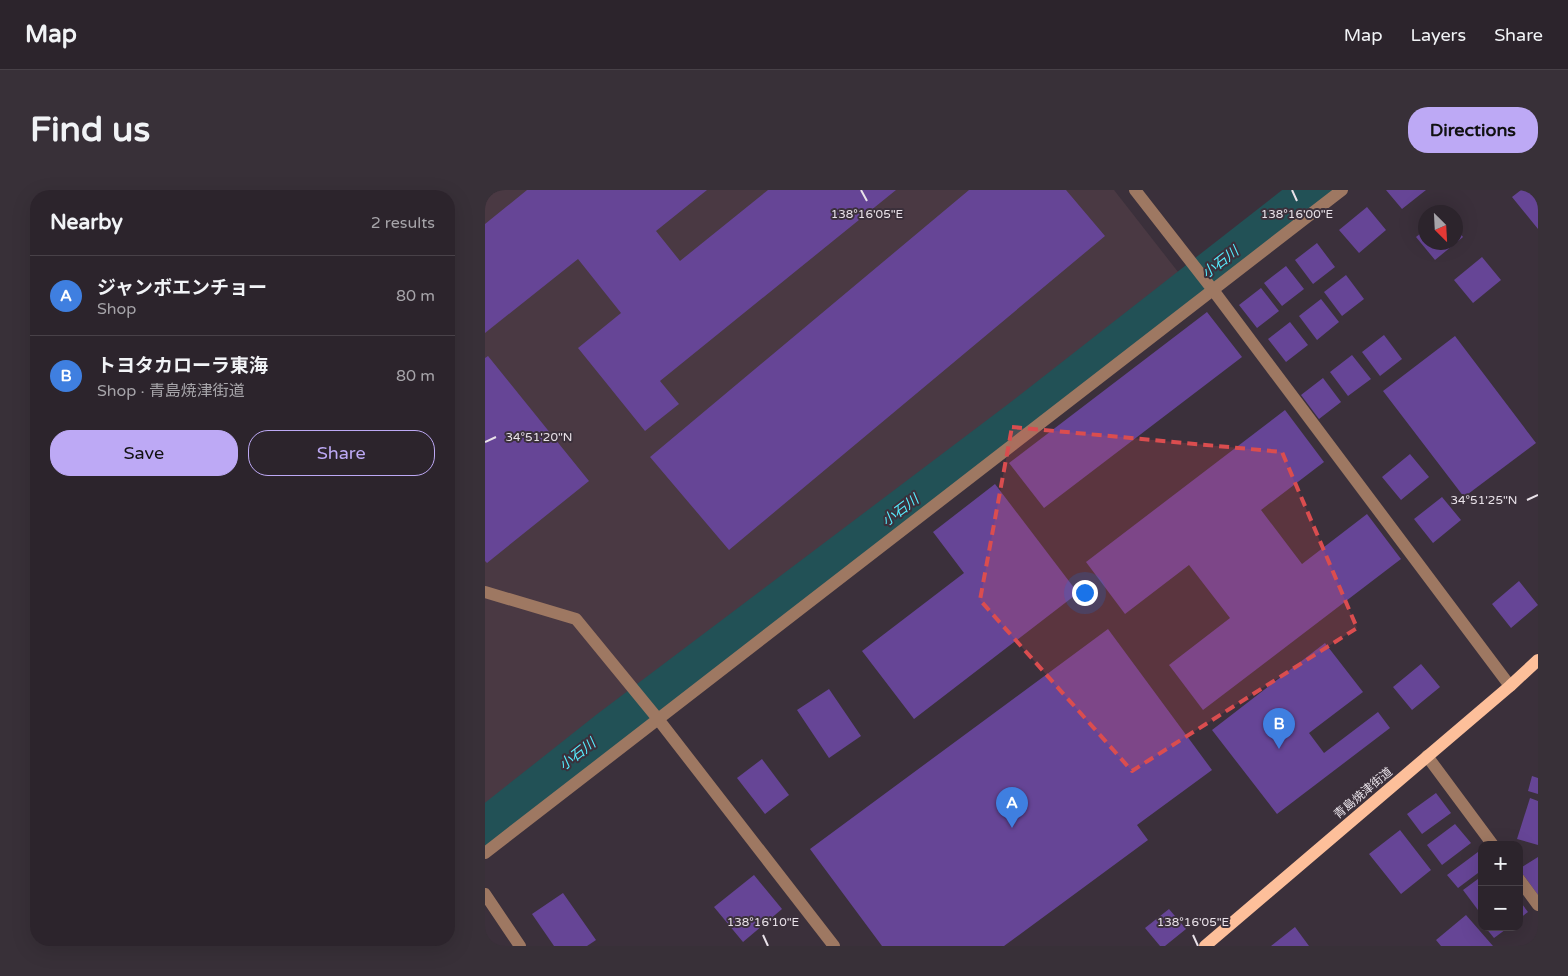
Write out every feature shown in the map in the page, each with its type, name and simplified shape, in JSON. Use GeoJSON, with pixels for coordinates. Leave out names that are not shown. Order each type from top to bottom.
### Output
{"type":"FeatureCollection","features":[{"type":"Feature","properties":{"kind":"main road","name":"青島焼津街道"},"geometry":{"type":"LineString","coordinates":[[1205,946],[1538,660]]}},
{"type":"Feature","properties":{"kind":"street"},"geometry":{"type":"LineString","coordinates":[[1135,190],[1213,290],[1510,686]]}},
{"type":"Feature","properties":{"kind":"street"},"geometry":{"type":"LineString","coordinates":[[485,853],[1342,190]]}},
{"type":"Feature","properties":{"kind":"street"},"geometry":{"type":"LineString","coordinates":[[485,592],[576,619],[658,719],[834,946]]}},
{"type":"Feature","properties":{"kind":"street"},"geometry":{"type":"LineString","coordinates":[[1427,756],[1490,841]]}},
{"type":"Feature","properties":{"kind":"street"},"geometry":{"type":"LineString","coordinates":[[1523,885],[1538,904]]}},
{"type":"Feature","properties":{"kind":"street"},"geometry":{"type":"LineString","coordinates":[[485,894],[520,946]]}},
{"type":"Feature","properties":{"kind":"highlighted area"},"geometry":{"type":"Polygon","coordinates":[[[1012,427],[1282,452],[1357,628],[1132,771],[980,600],[1012,427]]]}},
{"type":"Feature","properties":{"kind":"shaded area"},"geometry":{"type":"Polygon","coordinates":[[[485,190],[1114,190],[1182,277],[485,806],[485,190]]]}},
{"type":"Feature","properties":{"kind":"building"},"geometry":{"type":"Polygon","coordinates":[[[527,190],[707,190],[656,231],[680,261],[768,190],[896,190],[660,381],[679,404],[645,431],[578,348],[621,313],[578,259],[485,333],[485,224],[527,190]]]}},
{"type":"Feature","properties":{"kind":"building"},"geometry":{"type":"Polygon","coordinates":[[[969,190],[1066,190],[1105,236],[729,550],[650,457],[969,190]]]}},
{"type":"Feature","properties":{"kind":"building"},"geometry":{"type":"Polygon","coordinates":[[[1386,190],[1426,190],[1402,209],[1386,190]]]}},
{"type":"Feature","properties":{"kind":"building"},"geometry":{"type":"Polygon","coordinates":[[[1521,190],[1530,190],[1538,200],[1538,229],[1512,197],[1521,190]]]}},
{"type":"Feature","properties":{"kind":"building"},"geometry":{"type":"Polygon","coordinates":[[[1367,207],[1386,230],[1359,253],[1339,230],[1367,207]]]}},
{"type":"Feature","properties":{"kind":"building"},"geometry":{"type":"Polygon","coordinates":[[[1317,243],[1335,267],[1313,284],[1295,260],[1317,243]]]}},
{"type":"Feature","properties":{"kind":"building"},"geometry":{"type":"Polygon","coordinates":[[[1427,250],[1447,250],[1435,260],[1427,250]]]}},
{"type":"Feature","properties":{"kind":"building"},"geometry":{"type":"Polygon","coordinates":[[[1482,257],[1501,280],[1473,303],[1454,280],[1482,257]]]}},
{"type":"Feature","properties":{"kind":"building"},"geometry":{"type":"Polygon","coordinates":[[[1286,266],[1304,289],[1282,306],[1264,283],[1286,266]]]}},
{"type":"Feature","properties":{"kind":"building"},"geometry":{"type":"Polygon","coordinates":[[[1346,275],[1364,299],[1342,316],[1324,292],[1346,275]]]}},
{"type":"Feature","properties":{"kind":"building"},"geometry":{"type":"Polygon","coordinates":[[[1261,288],[1279,311],[1257,328],[1239,305],[1261,288]]]}},
{"type":"Feature","properties":{"kind":"building"},"geometry":{"type":"Polygon","coordinates":[[[1321,299],[1339,322],[1317,340],[1299,316],[1321,299]]]}},
{"type":"Feature","properties":{"kind":"building"},"geometry":{"type":"Polygon","coordinates":[[[1207,312],[1242,357],[1044,508],[1009,463],[1207,312]]]}},
{"type":"Feature","properties":{"kind":"building"},"geometry":{"type":"Polygon","coordinates":[[[1290,322],[1308,345],[1286,362],[1268,339],[1290,322]]]}},
{"type":"Feature","properties":{"kind":"building"},"geometry":{"type":"Polygon","coordinates":[[[1384,335],[1402,359],[1380,376],[1362,352],[1384,335]]]}},
{"type":"Feature","properties":{"kind":"building"},"geometry":{"type":"Polygon","coordinates":[[[1455,336],[1536,443],[1464,497],[1383,391],[1455,336]]]}},
{"type":"Feature","properties":{"kind":"building"},"geometry":{"type":"Polygon","coordinates":[[[1352,355],[1371,379],[1348,396],[1330,372],[1352,355]]]}},
{"type":"Feature","properties":{"kind":"building"},"geometry":{"type":"Polygon","coordinates":[[[488,356],[589,481],[487,563],[485,561],[485,358],[488,356]]]}},
{"type":"Feature","properties":{"kind":"building"},"geometry":{"type":"Polygon","coordinates":[[[1323,378],[1341,402],[1319,419],[1301,395],[1323,378]]]}},
{"type":"Feature","properties":{"kind":"building"},"geometry":{"type":"Polygon","coordinates":[[[1285,410],[1324,462],[1261,510],[1302,564],[1367,514],[1401,559],[1203,710],[1169,665],[1230,618],[1189,565],[1125,614],[1086,562],[1285,410]]]}},
{"type":"Feature","properties":{"kind":"building"},"geometry":{"type":"Polygon","coordinates":[[[1410,454],[1429,477],[1401,500],[1382,477],[1410,454]]]}},
{"type":"Feature","properties":{"kind":"building"},"geometry":{"type":"Polygon","coordinates":[[[995,484],[1078,593],[914,719],[862,651],[964,573],[933,532],[995,484]]]}},
{"type":"Feature","properties":{"kind":"building"},"geometry":{"type":"Polygon","coordinates":[[[1442,497],[1461,520],[1433,543],[1414,519],[1442,497]]]}},
{"type":"Feature","properties":{"kind":"building"},"geometry":{"type":"Polygon","coordinates":[[[1519,581],[1538,605],[1511,628],[1492,604],[1519,581]]]}},
{"type":"Feature","properties":{"kind":"building"},"geometry":{"type":"Polygon","coordinates":[[[1108,629],[1212,770],[1137,825],[1148,840],[1004,946],[882,946],[810,849],[1108,629]]]}},
{"type":"Feature","properties":{"kind":"building"},"geometry":{"type":"Polygon","coordinates":[[[1325,643],[1363,692],[1309,733],[1324,753],[1378,712],[1390,728],[1277,814],[1212,730],[1325,643]]]}},
{"type":"Feature","properties":{"kind":"building"},"geometry":{"type":"Polygon","coordinates":[[[1421,664],[1440,687],[1412,710],[1393,687],[1421,664]]]}},
{"type":"Feature","properties":{"kind":"building"},"geometry":{"type":"Polygon","coordinates":[[[829,689],[861,736],[829,758],[797,710],[829,689]]]}},
{"type":"Feature","properties":{"kind":"building"},"geometry":{"type":"Polygon","coordinates":[[[762,759],[789,795],[765,814],[737,778],[762,759]]]}},
{"type":"Feature","properties":{"kind":"building"},"geometry":{"type":"Polygon","coordinates":[[[1532,776],[1538,778],[1538,794],[1528,791],[1532,776]]]}},
{"type":"Feature","properties":{"kind":"building"},"geometry":{"type":"Polygon","coordinates":[[[1436,793],[1451,813],[1422,834],[1407,814],[1436,793]]]}},
{"type":"Feature","properties":{"kind":"building"},"geometry":{"type":"Polygon","coordinates":[[[1530,798],[1538,801],[1538,845],[1517,839],[1530,798]]]}},
{"type":"Feature","properties":{"kind":"building"},"geometry":{"type":"Polygon","coordinates":[[[1455,824],[1471,843],[1442,865],[1427,845],[1455,824]]]}},
{"type":"Feature","properties":{"kind":"building"},"geometry":{"type":"Polygon","coordinates":[[[1400,830],[1431,870],[1401,894],[1369,854],[1400,830]]]}},
{"type":"Feature","properties":{"kind":"building"},"geometry":{"type":"Polygon","coordinates":[[[1478,852],[1478,873],[1458,888],[1447,875],[1478,852]]]}},
{"type":"Feature","properties":{"kind":"building"},"geometry":{"type":"Polygon","coordinates":[[[1538,857],[1538,895],[1523,874],[1523,866],[1538,857]]]}},
{"type":"Feature","properties":{"kind":"building"},"geometry":{"type":"Polygon","coordinates":[[[754,875],[782,909],[743,942],[714,907],[754,875]]]}},
{"type":"Feature","properties":{"kind":"building"},"geometry":{"type":"Polygon","coordinates":[[[1478,879],[1478,910],[1463,890],[1478,879]]]}},
{"type":"Feature","properties":{"kind":"building"},"geometry":{"type":"Polygon","coordinates":[[[563,893],[596,940],[587,946],[554,946],[532,914],[563,893]]]}},
{"type":"Feature","properties":{"kind":"building"},"geometry":{"type":"Polygon","coordinates":[[[1523,905],[1528,912],[1523,916],[1523,905]]]}},
{"type":"Feature","properties":{"kind":"building"},"geometry":{"type":"Polygon","coordinates":[[[1169,909],[1186,929],[1165,946],[1160,946],[1145,928],[1169,909]]]}},
{"type":"Feature","properties":{"kind":"building"},"geometry":{"type":"Polygon","coordinates":[[[1466,915],[1493,946],[1441,946],[1436,940],[1466,915]]]}},
{"type":"Feature","properties":{"kind":"building"},"geometry":{"type":"Polygon","coordinates":[[[1295,927],[1309,946],[1271,946],[1295,927]]]}},
{"type":"Feature","properties":{"kind":"building"},"geometry":{"type":"Polygon","coordinates":[[[1488,931],[1504,931],[1494,938],[1488,931]]]}},
{"type":"Feature","properties":{"kind":"waterway","name":"小石川"},"geometry":{"type":"LineString","coordinates":[[485,827],[609,729],[1020,419],[1313,190]]}},
{"type":"Feature","properties":{"kind":"place","name":"トヨタカローラ東海"},"geometry":{"type":"Point","coordinates":[1279,749]}},
{"type":"Feature","properties":{"kind":"place","name":"ジャンボエンチョー"},"geometry":{"type":"Point","coordinates":[1012,828]}}]}
